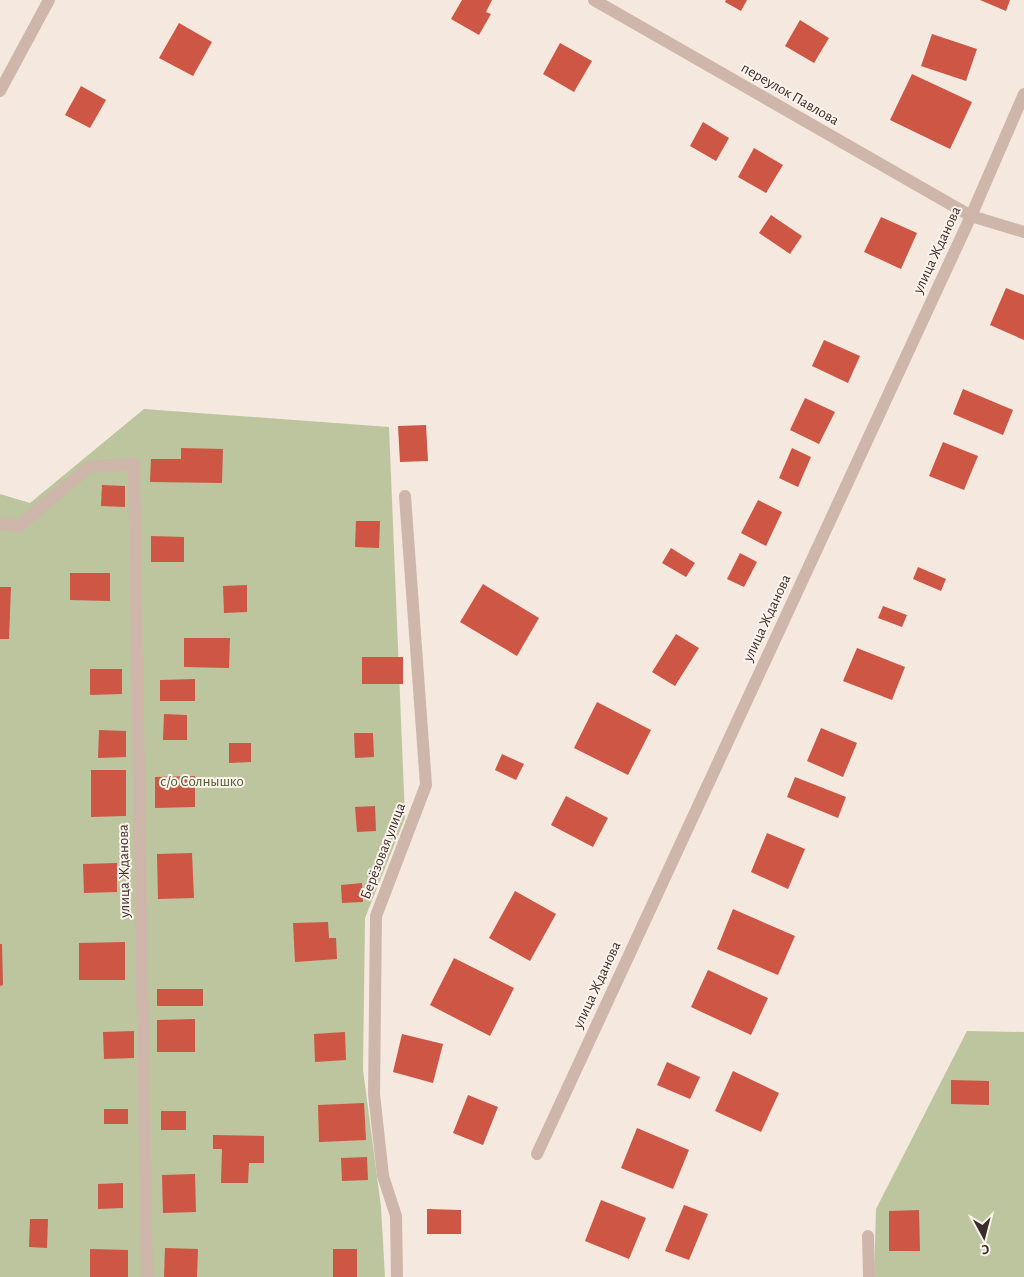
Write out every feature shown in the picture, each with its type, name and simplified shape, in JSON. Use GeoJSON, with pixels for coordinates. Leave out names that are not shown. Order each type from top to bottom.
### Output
{"type":"FeatureCollection","features":[{"type":"Feature","properties":{"kind":"street"},"geometry":{"type":"LineString","coordinates":[[0,91],[49,0]]}},
{"type":"Feature","properties":{"kind":"street","name":"переулок Павлова"},"geometry":{"type":"LineString","coordinates":[[594,0],[971,216],[1024,232]]}},
{"type":"Feature","properties":{"kind":"street","name":"улица Жданова"},"geometry":{"type":"LineString","coordinates":[[537,1154],[971,216],[1024,94]]}},
{"type":"Feature","properties":{"kind":"street","name":"улица Жданова"},"geometry":{"type":"LineString","coordinates":[[0,524],[19,526],[89,467],[134,464],[147,1277]]}},
{"type":"Feature","properties":{"kind":"street","name":"Берёзовая улица"},"geometry":{"type":"LineString","coordinates":[[397,1277],[396,1216],[383,1176],[374,1094],[375,985],[376,916],[426,785],[405,496]]}},
{"type":"Feature","properties":{"kind":"street"},"geometry":{"type":"LineString","coordinates":[[868,1236],[869,1277]]}},
{"type":"Feature","properties":{"kind":"green space","name":"с/о Солнышко"},"geometry":{"type":"Polygon","coordinates":[[[144,409],[389,427],[405,818],[365,918],[363,1070],[381,1207],[385,1277],[0,1277],[0,494],[30,503],[144,409]]]}},
{"type":"Feature","properties":{"kind":"green space"},"geometry":{"type":"Polygon","coordinates":[[[967,1031],[1024,1032],[1024,1277],[874,1277],[876,1209],[967,1031]]]}},
{"type":"Feature","properties":{"kind":"building"},"geometry":{"type":"Polygon","coordinates":[[[462,0],[492,0],[486,12],[491,14],[479,35],[451,19],[462,0]]]}},
{"type":"Feature","properties":{"kind":"building"},"geometry":{"type":"Polygon","coordinates":[[[726,0],[747,0],[741,11],[725,2],[726,0]]]}},
{"type":"Feature","properties":{"kind":"building"},"geometry":{"type":"Polygon","coordinates":[[[980,0],[1010,0],[1006,11],[980,0]]]}},
{"type":"Feature","properties":{"kind":"building"},"geometry":{"type":"Polygon","coordinates":[[[800,20],[829,38],[814,63],[785,46],[800,20]]]}},
{"type":"Feature","properties":{"kind":"building"},"geometry":{"type":"Polygon","coordinates":[[[179,23],[212,42],[193,76],[159,58],[179,23]]]}},
{"type":"Feature","properties":{"kind":"building"},"geometry":{"type":"Polygon","coordinates":[[[932,34],[977,49],[966,81],[921,66],[932,34]]]}},
{"type":"Feature","properties":{"kind":"building"},"geometry":{"type":"Polygon","coordinates":[[[560,43],[592,61],[574,92],[543,74],[560,43]]]}},
{"type":"Feature","properties":{"kind":"building"},"geometry":{"type":"Polygon","coordinates":[[[912,74],[972,102],[950,149],[890,120],[912,74]]]}},
{"type":"Feature","properties":{"kind":"building"},"geometry":{"type":"Polygon","coordinates":[[[81,86],[106,100],[90,128],[65,115],[81,86]]]}},
{"type":"Feature","properties":{"kind":"building"},"geometry":{"type":"Polygon","coordinates":[[[703,122],[729,138],[716,161],[690,146],[703,122]]]}},
{"type":"Feature","properties":{"kind":"building"},"geometry":{"type":"Polygon","coordinates":[[[754,148],[783,165],[766,193],[738,177],[754,148]]]}},
{"type":"Feature","properties":{"kind":"building"},"geometry":{"type":"Polygon","coordinates":[[[771,215],[802,236],[790,254],[759,233],[771,215]]]}},
{"type":"Feature","properties":{"kind":"building"},"geometry":{"type":"Polygon","coordinates":[[[881,217],[917,233],[901,269],[864,252],[881,217]]]}},
{"type":"Feature","properties":{"kind":"building"},"geometry":{"type":"Polygon","coordinates":[[[1006,288],[1024,295],[1024,340],[990,325],[1006,288]]]}},
{"type":"Feature","properties":{"kind":"building"},"geometry":{"type":"Polygon","coordinates":[[[824,340],[860,356],[848,383],[812,366],[824,340]]]}},
{"type":"Feature","properties":{"kind":"building"},"geometry":{"type":"Polygon","coordinates":[[[963,389],[1013,410],[1003,435],[953,414],[963,389]]]}},
{"type":"Feature","properties":{"kind":"building"},"geometry":{"type":"Polygon","coordinates":[[[805,398],[835,412],[819,444],[790,430],[805,398]]]}},
{"type":"Feature","properties":{"kind":"building"},"geometry":{"type":"Polygon","coordinates":[[[426,425],[428,461],[400,462],[398,426],[426,425]]]}},
{"type":"Feature","properties":{"kind":"building"},"geometry":{"type":"Polygon","coordinates":[[[943,442],[978,456],[964,490],[929,476],[943,442]]]}},
{"type":"Feature","properties":{"kind":"building"},"geometry":{"type":"Polygon","coordinates":[[[181,448],[223,449],[222,483],[150,482],[151,459],[181,459],[181,448]]]}},
{"type":"Feature","properties":{"kind":"building"},"geometry":{"type":"Polygon","coordinates":[[[792,448],[811,457],[798,487],[779,478],[792,448]]]}},
{"type":"Feature","properties":{"kind":"building"},"geometry":{"type":"Polygon","coordinates":[[[102,485],[125,486],[125,507],[101,506],[102,485]]]}},
{"type":"Feature","properties":{"kind":"building"},"geometry":{"type":"Polygon","coordinates":[[[758,500],[782,512],[766,546],[741,533],[758,500]]]}},
{"type":"Feature","properties":{"kind":"building"},"geometry":{"type":"Polygon","coordinates":[[[356,521],[380,521],[379,548],[355,547],[356,521]]]}},
{"type":"Feature","properties":{"kind":"building"},"geometry":{"type":"Polygon","coordinates":[[[151,536],[184,537],[184,562],[151,562],[151,536]]]}},
{"type":"Feature","properties":{"kind":"building"},"geometry":{"type":"Polygon","coordinates":[[[671,548],[695,563],[686,577],[662,563],[671,548]]]}},
{"type":"Feature","properties":{"kind":"building"},"geometry":{"type":"Polygon","coordinates":[[[740,553],[757,562],[744,587],[727,579],[740,553]]]}},
{"type":"Feature","properties":{"kind":"building"},"geometry":{"type":"Polygon","coordinates":[[[918,567],[946,579],[941,591],[913,579],[918,567]]]}},
{"type":"Feature","properties":{"kind":"building"},"geometry":{"type":"Polygon","coordinates":[[[70,573],[110,573],[110,601],[70,600],[70,573]]]}},
{"type":"Feature","properties":{"kind":"building"},"geometry":{"type":"Polygon","coordinates":[[[483,584],[539,618],[517,656],[460,622],[483,584]]]}},
{"type":"Feature","properties":{"kind":"building"},"geometry":{"type":"Polygon","coordinates":[[[247,585],[247,612],[224,613],[223,586],[247,585]]]}},
{"type":"Feature","properties":{"kind":"building"},"geometry":{"type":"Polygon","coordinates":[[[0,587],[11,587],[9,639],[0,639],[0,587]]]}},
{"type":"Feature","properties":{"kind":"building"},"geometry":{"type":"Polygon","coordinates":[[[883,606],[907,615],[902,627],[878,618],[883,606]]]}},
{"type":"Feature","properties":{"kind":"building"},"geometry":{"type":"Polygon","coordinates":[[[676,634],[699,648],[675,686],[652,672],[676,634]]]}},
{"type":"Feature","properties":{"kind":"building"},"geometry":{"type":"Polygon","coordinates":[[[184,638],[230,638],[229,668],[184,667],[184,638]]]}},
{"type":"Feature","properties":{"kind":"building"},"geometry":{"type":"Polygon","coordinates":[[[857,648],[905,667],[892,700],[843,681],[857,648]]]}},
{"type":"Feature","properties":{"kind":"building"},"geometry":{"type":"Polygon","coordinates":[[[362,657],[403,657],[403,684],[362,684],[362,657]]]}},
{"type":"Feature","properties":{"kind":"building"},"geometry":{"type":"Polygon","coordinates":[[[90,669],[122,669],[122,694],[90,695],[90,669]]]}},
{"type":"Feature","properties":{"kind":"building"},"geometry":{"type":"Polygon","coordinates":[[[195,679],[195,701],[160,701],[160,680],[195,679]]]}},
{"type":"Feature","properties":{"kind":"building"},"geometry":{"type":"Polygon","coordinates":[[[597,702],[651,730],[628,775],[574,748],[597,702]]]}},
{"type":"Feature","properties":{"kind":"building"},"geometry":{"type":"Polygon","coordinates":[[[164,714],[187,715],[187,740],[163,740],[164,714]]]}},
{"type":"Feature","properties":{"kind":"building"},"geometry":{"type":"Polygon","coordinates":[[[821,728],[857,743],[843,777],[807,761],[821,728]]]}},
{"type":"Feature","properties":{"kind":"building"},"geometry":{"type":"Polygon","coordinates":[[[99,730],[126,731],[126,757],[98,758],[99,730]]]}},
{"type":"Feature","properties":{"kind":"building"},"geometry":{"type":"Polygon","coordinates":[[[354,733],[373,733],[374,757],[355,758],[354,733]]]}},
{"type":"Feature","properties":{"kind":"building"},"geometry":{"type":"Polygon","coordinates":[[[229,743],[251,743],[251,762],[229,763],[229,743]]]}},
{"type":"Feature","properties":{"kind":"building"},"geometry":{"type":"Polygon","coordinates":[[[502,754],[524,764],[516,780],[495,770],[502,754]]]}},
{"type":"Feature","properties":{"kind":"building"},"geometry":{"type":"Polygon","coordinates":[[[91,770],[126,770],[126,816],[91,817],[91,770]]]}},
{"type":"Feature","properties":{"kind":"building"},"geometry":{"type":"Polygon","coordinates":[[[195,776],[195,807],[155,808],[155,777],[195,776]]]}},
{"type":"Feature","properties":{"kind":"building"},"geometry":{"type":"Polygon","coordinates":[[[795,777],[846,797],[838,818],[787,797],[795,777]]]}},
{"type":"Feature","properties":{"kind":"building"},"geometry":{"type":"Polygon","coordinates":[[[566,796],[608,818],[593,847],[551,825],[566,796]]]}},
{"type":"Feature","properties":{"kind":"building"},"geometry":{"type":"Polygon","coordinates":[[[375,806],[376,831],[357,832],[355,807],[375,806]]]}},
{"type":"Feature","properties":{"kind":"building"},"geometry":{"type":"Polygon","coordinates":[[[767,833],[805,849],[788,889],[751,872],[767,833]]]}},
{"type":"Feature","properties":{"kind":"building"},"geometry":{"type":"Polygon","coordinates":[[[192,853],[194,898],[158,899],[157,854],[192,853]]]}},
{"type":"Feature","properties":{"kind":"building"},"geometry":{"type":"Polygon","coordinates":[[[117,863],[117,892],[84,893],[83,864],[117,863]]]}},
{"type":"Feature","properties":{"kind":"building"},"geometry":{"type":"Polygon","coordinates":[[[362,883],[363,902],[342,903],[341,885],[362,883]]]}},
{"type":"Feature","properties":{"kind":"building"},"geometry":{"type":"Polygon","coordinates":[[[515,891],[556,914],[530,961],[489,938],[515,891]]]}},
{"type":"Feature","properties":{"kind":"building"},"geometry":{"type":"Polygon","coordinates":[[[733,909],[795,936],[778,975],[717,949],[733,909]]]}},
{"type":"Feature","properties":{"kind":"building"},"geometry":{"type":"Polygon","coordinates":[[[328,922],[329,938],[336,938],[337,959],[295,962],[293,923],[328,922]]]}},
{"type":"Feature","properties":{"kind":"building"},"geometry":{"type":"Polygon","coordinates":[[[125,942],[125,980],[79,980],[79,943],[125,942]]]}},
{"type":"Feature","properties":{"kind":"building"},"geometry":{"type":"Polygon","coordinates":[[[0,944],[2,944],[3,985],[0,986],[0,944]]]}},
{"type":"Feature","properties":{"kind":"building"},"geometry":{"type":"Polygon","coordinates":[[[454,958],[514,988],[490,1036],[430,1005],[454,958]]]}},
{"type":"Feature","properties":{"kind":"building"},"geometry":{"type":"Polygon","coordinates":[[[708,970],[768,998],[751,1035],[691,1007],[708,970]]]}},
{"type":"Feature","properties":{"kind":"building"},"geometry":{"type":"Polygon","coordinates":[[[157,989],[203,989],[203,1006],[157,1006],[157,989]]]}},
{"type":"Feature","properties":{"kind":"building"},"geometry":{"type":"Polygon","coordinates":[[[195,1019],[195,1052],[157,1052],[157,1020],[195,1019]]]}},
{"type":"Feature","properties":{"kind":"building"},"geometry":{"type":"Polygon","coordinates":[[[134,1031],[134,1058],[104,1059],[103,1032],[134,1031]]]}},
{"type":"Feature","properties":{"kind":"building"},"geometry":{"type":"Polygon","coordinates":[[[345,1032],[346,1060],[315,1062],[314,1034],[345,1032]]]}},
{"type":"Feature","properties":{"kind":"building"},"geometry":{"type":"Polygon","coordinates":[[[402,1034],[443,1044],[433,1083],[393,1072],[402,1034]]]}},
{"type":"Feature","properties":{"kind":"building"},"geometry":{"type":"Polygon","coordinates":[[[667,1062],[700,1077],[690,1099],[657,1085],[667,1062]]]}},
{"type":"Feature","properties":{"kind":"building"},"geometry":{"type":"Polygon","coordinates":[[[733,1071],[779,1093],[761,1132],[715,1111],[733,1071]]]}},
{"type":"Feature","properties":{"kind":"building"},"geometry":{"type":"Polygon","coordinates":[[[951,1080],[989,1081],[989,1105],[951,1104],[951,1080]]]}},
{"type":"Feature","properties":{"kind":"building"},"geometry":{"type":"Polygon","coordinates":[[[468,1095],[498,1107],[483,1145],[453,1133],[468,1095]]]}},
{"type":"Feature","properties":{"kind":"building"},"geometry":{"type":"Polygon","coordinates":[[[364,1103],[366,1140],[319,1142],[318,1105],[364,1103]]]}},
{"type":"Feature","properties":{"kind":"building"},"geometry":{"type":"Polygon","coordinates":[[[104,1109],[128,1109],[128,1124],[104,1124],[104,1109]]]}},
{"type":"Feature","properties":{"kind":"building"},"geometry":{"type":"Polygon","coordinates":[[[161,1111],[186,1111],[186,1130],[161,1130],[161,1111]]]}},
{"type":"Feature","properties":{"kind":"building"},"geometry":{"type":"Polygon","coordinates":[[[637,1128],[689,1150],[673,1189],[621,1168],[637,1128]]]}},
{"type":"Feature","properties":{"kind":"building"},"geometry":{"type":"Polygon","coordinates":[[[213,1135],[264,1136],[264,1163],[249,1163],[248,1183],[221,1183],[222,1149],[213,1149],[213,1135]]]}},
{"type":"Feature","properties":{"kind":"building"},"geometry":{"type":"Polygon","coordinates":[[[367,1157],[368,1180],[342,1181],[341,1158],[367,1157]]]}},
{"type":"Feature","properties":{"kind":"building"},"geometry":{"type":"Polygon","coordinates":[[[195,1174],[196,1212],[163,1213],[162,1175],[195,1174]]]}},
{"type":"Feature","properties":{"kind":"building"},"geometry":{"type":"Polygon","coordinates":[[[123,1183],[123,1208],[98,1209],[98,1184],[123,1183]]]}},
{"type":"Feature","properties":{"kind":"building"},"geometry":{"type":"Polygon","coordinates":[[[601,1200],[646,1218],[629,1259],[585,1241],[601,1200]]]}},
{"type":"Feature","properties":{"kind":"building"},"geometry":{"type":"Polygon","coordinates":[[[684,1205],[708,1214],[689,1260],[665,1251],[684,1205]]]}},
{"type":"Feature","properties":{"kind":"building"},"geometry":{"type":"Polygon","coordinates":[[[427,1209],[461,1210],[461,1234],[427,1234],[427,1209]]]}},
{"type":"Feature","properties":{"kind":"building"},"geometry":{"type":"Polygon","coordinates":[[[919,1210],[920,1251],[889,1251],[889,1211],[919,1210]]]}},
{"type":"Feature","properties":{"kind":"building"},"geometry":{"type":"Polygon","coordinates":[[[30,1219],[48,1219],[47,1248],[29,1247],[30,1219]]]}},
{"type":"Feature","properties":{"kind":"building"},"geometry":{"type":"Polygon","coordinates":[[[165,1248],[198,1249],[197,1277],[164,1277],[165,1248]]]}},
{"type":"Feature","properties":{"kind":"building"},"geometry":{"type":"Polygon","coordinates":[[[90,1249],[128,1250],[128,1277],[90,1277],[90,1249]]]}},
{"type":"Feature","properties":{"kind":"building"},"geometry":{"type":"Polygon","coordinates":[[[333,1249],[357,1249],[357,1277],[333,1277],[333,1249]]]}}]}
